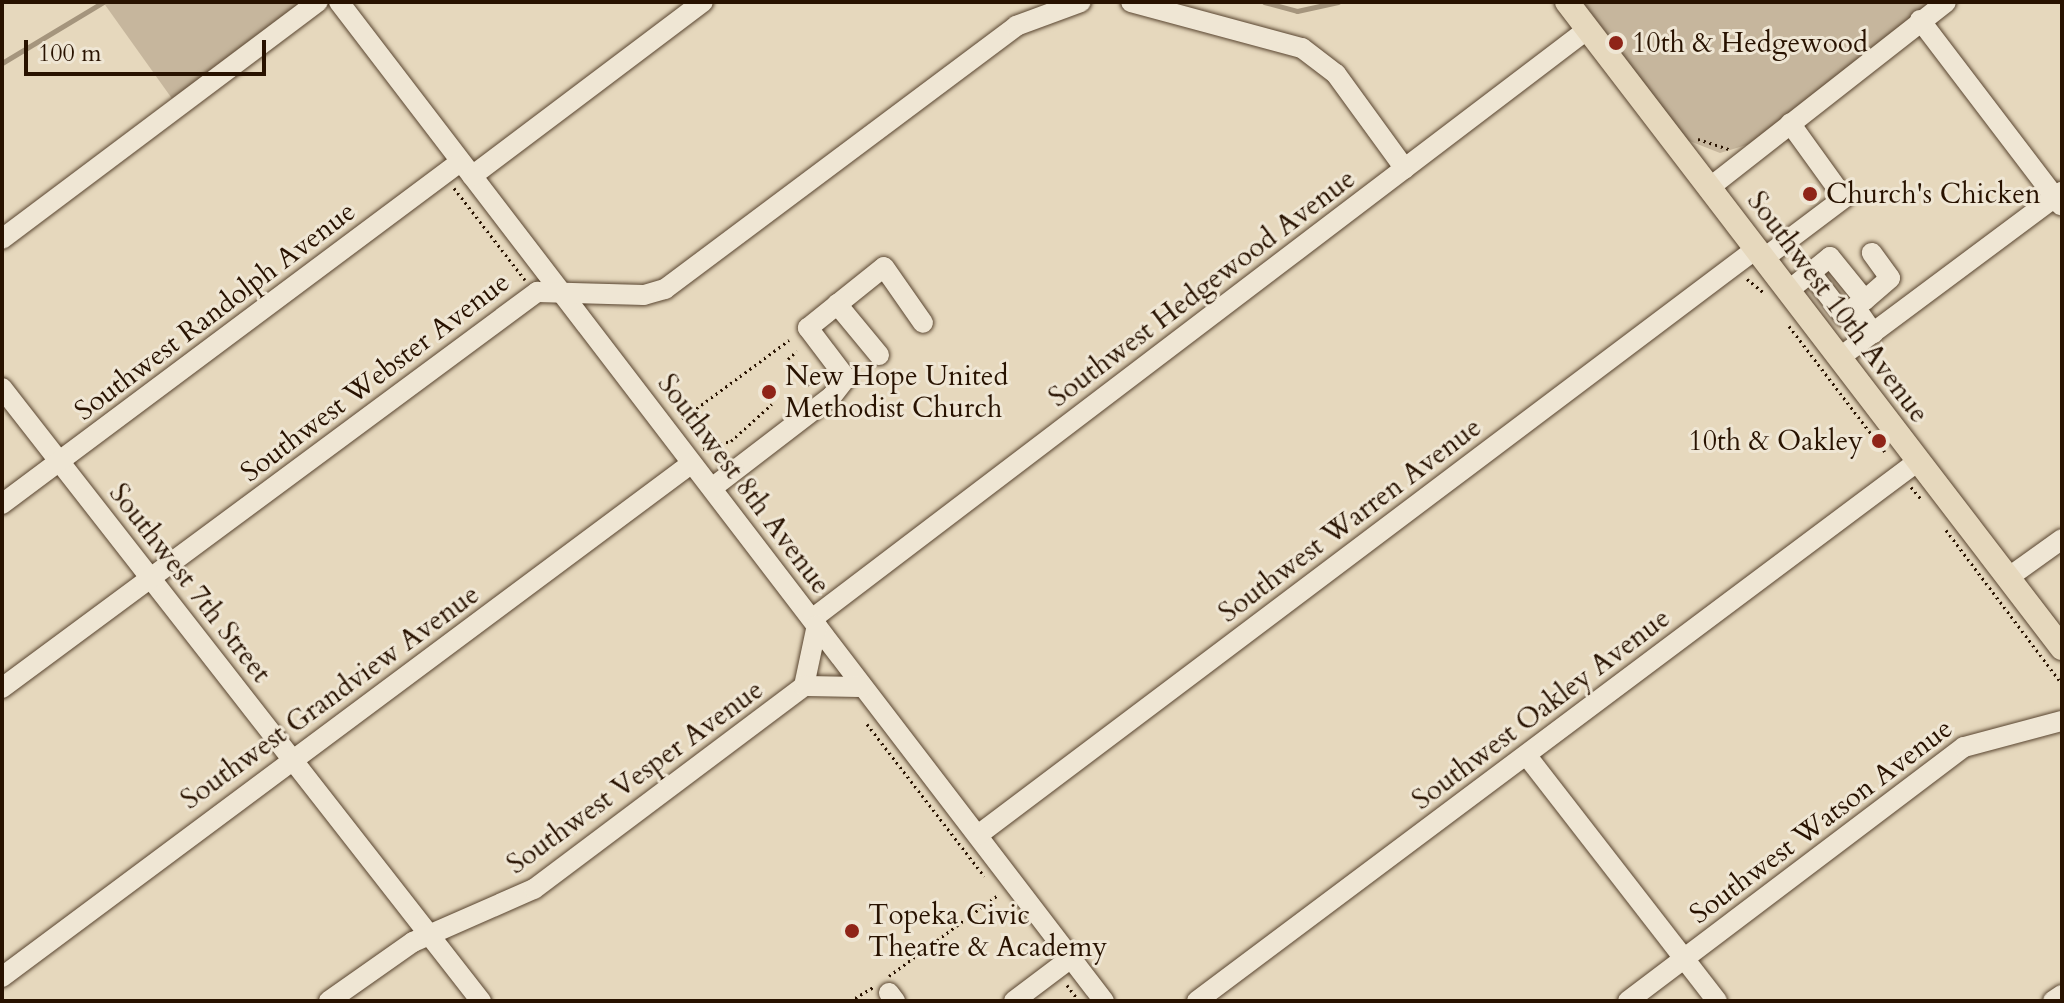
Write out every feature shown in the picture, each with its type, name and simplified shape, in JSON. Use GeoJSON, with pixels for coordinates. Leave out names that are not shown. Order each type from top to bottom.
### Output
{"type":"FeatureCollection","features":[{"type":"Feature","properties":{"kind":"main road","name":"Southwest 10th Avenue"},"geometry":{"type":"LineString","coordinates":[[1567,2],[2062,648]]}},
{"type":"Feature","properties":{"kind":"street"},"geometry":{"type":"LineString","coordinates":[[2,239],[318,2]]}},
{"type":"Feature","properties":{"kind":"street","name":"Southwest 8th Avenue"},"geometry":{"type":"LineString","coordinates":[[339,2],[558,289],[695,457],[712,488],[1104,1001]]}},
{"type":"Feature","properties":{"kind":"street","name":"Southwest Randolph Avenue"},"geometry":{"type":"LineString","coordinates":[[2,504],[703,2]]}},
{"type":"Feature","properties":{"kind":"street","name":"Southwest Webster Avenue"},"geometry":{"type":"LineString","coordinates":[[2,688],[537,292],[558,289],[644,295],[665,289],[1016,26],[1081,2]]}},
{"type":"Feature","properties":{"kind":"street"},"geometry":{"type":"LineString","coordinates":[[1131,2],[1302,48],[1336,74],[1405,169]]}},
{"type":"Feature","properties":{"kind":"street"},"geometry":{"type":"LineString","coordinates":[[1709,188],[1946,2]]}},
{"type":"Feature","properties":{"kind":"street"},"geometry":{"type":"LineString","coordinates":[[1839,358],[2060,198],[1920,20]]}},
{"type":"Feature","properties":{"kind":"street","name":"Southwest Hedgewood Avenue"},"geometry":{"type":"LineString","coordinates":[[814,622],[1588,29]]}},
{"type":"Feature","properties":{"kind":"street","name":"Southwest Warren Avenue"},"geometry":{"type":"LineString","coordinates":[[978,835],[1760,254],[1844,198],[1790,123]]}},
{"type":"Feature","properties":{"kind":"street"},"geometry":{"type":"LineString","coordinates":[[1860,304],[1890,278],[1872,253]]}},
{"type":"Feature","properties":{"kind":"street"},"geometry":{"type":"LineString","coordinates":[[1788,291],[1830,257],[1860,304],[1873,333]]}},
{"type":"Feature","properties":{"kind":"street"},"geometry":{"type":"LineString","coordinates":[[712,488],[846,378],[808,328],[884,267],[923,323]]}},
{"type":"Feature","properties":{"kind":"street"},"geometry":{"type":"LineString","coordinates":[[837,304],[879,355]]}},
{"type":"Feature","properties":{"kind":"street","name":"Southwest 7th Street"},"geometry":{"type":"LineString","coordinates":[[2,388],[481,1001]]}},
{"type":"Feature","properties":{"kind":"street","name":"Southwest Grandview Avenue"},"geometry":{"type":"LineString","coordinates":[[2,977],[695,457]]}},
{"type":"Feature","properties":{"kind":"street","name":"Southwest Oakley Avenue"},"geometry":{"type":"LineString","coordinates":[[1197,1001],[1918,461]]}},
{"type":"Feature","properties":{"kind":"street"},"geometry":{"type":"LineString","coordinates":[[2009,577],[2062,539]]}},
{"type":"Feature","properties":{"kind":"street","name":"Southwest Vesper Avenue"},"geometry":{"type":"LineString","coordinates":[[804,686],[814,622]]}},
{"type":"Feature","properties":{"kind":"street","name":"Southwest Vesper Avenue"},"geometry":{"type":"LineString","coordinates":[[329,1001],[430,933],[534,889],[804,686],[862,687]]}},
{"type":"Feature","properties":{"kind":"street","name":"Southwest Watson Avenue"},"geometry":{"type":"LineString","coordinates":[[1628,1001],[1964,747],[2062,721]]}},
{"type":"Feature","properties":{"kind":"street"},"geometry":{"type":"LineString","coordinates":[[1527,756],[1717,1001]]}},
{"type":"Feature","properties":{"kind":"street"},"geometry":{"type":"LineString","coordinates":[[1014,1001],[1071,958]]}},
{"type":"Feature","properties":{"kind":"street"},"geometry":{"type":"LineString","coordinates":[[2053,1001],[2062,995]]}},
{"type":"Feature","properties":{"kind":"path"},"geometry":{"type":"LineString","coordinates":[[452,187],[525,281]]}},
{"type":"Feature","properties":{"kind":"path"},"geometry":{"type":"LineString","coordinates":[[677,423],[789,340]]}},
{"type":"Feature","properties":{"kind":"path"},"geometry":{"type":"LineString","coordinates":[[788,359],[797,351]]}},
{"type":"Feature","properties":{"kind":"path"},"geometry":{"type":"LineString","coordinates":[[807,385],[817,377]]}},
{"type":"Feature","properties":{"kind":"path"},"geometry":{"type":"LineString","coordinates":[[695,457],[731,441],[772,404]]}},
{"type":"Feature","properties":{"kind":"path"},"geometry":{"type":"LineString","coordinates":[[850,1001],[998,895]]}},
{"type":"Feature","properties":{"kind":"path"},"geometry":{"type":"LineString","coordinates":[[1052,992],[1065,982],[1079,1001]]}},
{"type":"Feature","properties":{"kind":"shaded area"},"geometry":{"type":"Polygon","coordinates":[[[103,2],[318,2],[178,107],[103,2]]]}},
{"type":"Feature","properties":{"kind":"shaded area"},"geometry":{"type":"Polygon","coordinates":[[[1583,2],[1938,2],[1750,144],[1720,153],[1687,140],[1583,2]]]}},
{"type":"Feature","properties":{"kind":"waterway"},"geometry":{"type":"LineString","coordinates":[[2,63],[103,2]]}},
{"type":"Feature","properties":{"kind":"waterway"},"geometry":{"type":"LineString","coordinates":[[1264,2],[1297,11],[1338,2]]}},
{"type":"Feature","properties":{"kind":"place","name":"10th & Hedgewood"},"geometry":{"type":"Point","coordinates":[1616,43]}},
{"type":"Feature","properties":{"kind":"place","name":"Church's Chicken"},"geometry":{"type":"Point","coordinates":[1810,194]}},
{"type":"Feature","properties":{"kind":"place","name":"New Hope United Methodist Church"},"geometry":{"type":"Point","coordinates":[769,392]}},
{"type":"Feature","properties":{"kind":"place","name":"10th & Oakley"},"geometry":{"type":"Point","coordinates":[1879,441]}},
{"type":"Feature","properties":{"kind":"place","name":"Topeka Civic Theatre & Academy"},"geometry":{"type":"Point","coordinates":[852,931]}}]}
